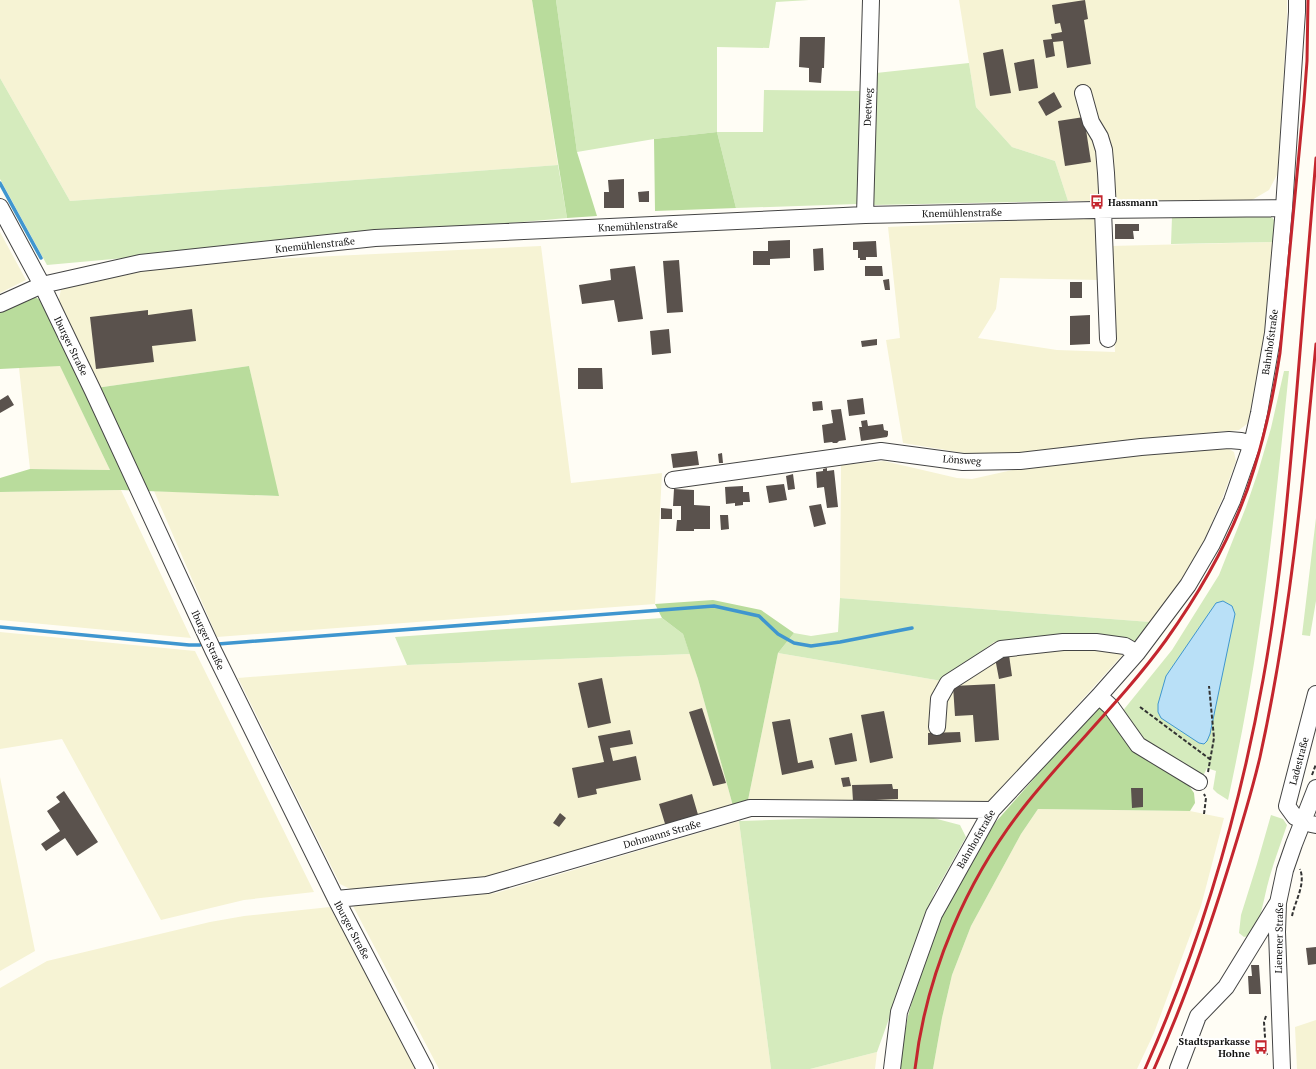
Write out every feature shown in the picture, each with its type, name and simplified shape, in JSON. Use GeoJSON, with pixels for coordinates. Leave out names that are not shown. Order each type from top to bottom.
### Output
{"type":"FeatureCollection","features":[{"type":"Feature","properties":{"kind":"street","name":"Deetweg"},"geometry":{"type":"LineString","coordinates":[[865,215],[871,0]]}},
{"type":"Feature","properties":{"kind":"street","name":"Bahnhofstraße"},"geometry":{"type":"LineString","coordinates":[[892,1069],[900,1012],[934,914],[992,810],[1099,696],[1137,653],[1188,585],[1212,544],[1232,501],[1252,444],[1273,333],[1284,208],[1297,0]]}},
{"type":"Feature","properties":{"kind":"street"},"geometry":{"type":"LineString","coordinates":[[1083,93],[1091,122],[1100,137],[1104,150],[1106,173],[1105,210],[1108,339]]}},
{"type":"Feature","properties":{"kind":"street","name":"Iburger Straße"},"geometry":{"type":"LineString","coordinates":[[0,207],[42,285],[93,391],[213,650],[336,899],[425,1069]]}},
{"type":"Feature","properties":{"kind":"street","name":"Knemühlenstraße"},"geometry":{"type":"LineString","coordinates":[[0,304],[42,285],[140,263],[375,238],[865,215],[1284,208]]}},
{"type":"Feature","properties":{"kind":"street","name":"Lönsweg"},"geometry":{"type":"LineString","coordinates":[[673,480],[881,450],[963,462],[1020,462],[1141,447],[1229,440],[1252,444]]}},
{"type":"Feature","properties":{"kind":"street"},"geometry":{"type":"LineString","coordinates":[[937,727],[939,699],[948,683],[1001,649],[1063,642],[1096,642],[1125,646],[1137,653]]}},
{"type":"Feature","properties":{"kind":"street","name":"Ladestraße"},"geometry":{"type":"LineString","coordinates":[[1309,823],[1295,817],[1287,806],[1316,694]]}},
{"type":"Feature","properties":{"kind":"street"},"geometry":{"type":"LineString","coordinates":[[1099,696],[1111,707],[1138,745],[1200,782]]}},
{"type":"Feature","properties":{"kind":"street","name":"Lienener Straße"},"geometry":{"type":"LineString","coordinates":[[1282,1069],[1277,947],[1278,903],[1286,870],[1309,823],[1316,788]]}},
{"type":"Feature","properties":{"kind":"street","name":"Dohmanns Straße"},"geometry":{"type":"LineString","coordinates":[[336,899],[487,885],[750,808],[992,810]]}},
{"type":"Feature","properties":{"kind":"street"},"geometry":{"type":"LineString","coordinates":[[1178,1069],[1198,1016],[1226,988],[1278,903]]}},
{"type":"Feature","properties":{"kind":"path"},"geometry":{"type":"LineString","coordinates":[[1204,814],[1206,798],[1200,782],[1206,777],[1210,769],[1214,738],[1209,686]]}},
{"type":"Feature","properties":{"kind":"path"},"geometry":{"type":"LineString","coordinates":[[1140,707],[1211,760]]}},
{"type":"Feature","properties":{"kind":"path"},"geometry":{"type":"LineString","coordinates":[[1292,921],[1295,903],[1303,881],[1303,874],[1298,863]]}},
{"type":"Feature","properties":{"kind":"shaded area"},"geometry":{"type":"Polygon","coordinates":[[[0,0],[532,0],[558,165],[70,201],[0,78],[0,0]]]}},
{"type":"Feature","properties":{"kind":"shaded area"},"geometry":{"type":"Polygon","coordinates":[[[959,0],[1287,0],[1278,173],[1269,190],[1252,200],[1068,201],[1055,161],[1012,147],[976,107],[959,0]]]}},
{"type":"Feature","properties":{"kind":"shaded area"},"geometry":{"type":"Polygon","coordinates":[[[1098,217],[1100,280],[1000,278],[996,309],[978,338],[1057,350],[1115,352],[1110,246],[1274,242],[1265,332],[1250,415],[1247,424],[1239,430],[1138,439],[1019,455],[964,453],[903,443],[886,340],[900,338],[888,227],[1098,217]]]}},
{"type":"Feature","properties":{"kind":"shaded area"},"geometry":{"type":"Polygon","coordinates":[[[0,232],[26,280],[0,293],[0,232]]]}},
{"type":"Feature","properties":{"kind":"shaded area"},"geometry":{"type":"Polygon","coordinates":[[[541,246],[571,483],[662,473],[655,604],[217,637],[154,491],[278,496],[249,366],[96,388],[57,309],[61,289],[140,268],[230,261],[541,246]]]}},
{"type":"Feature","properties":{"kind":"shaded area"},"geometry":{"type":"Polygon","coordinates":[[[60,365],[110,470],[30,469],[19,368],[60,365]]]}},
{"type":"Feature","properties":{"kind":"shaded area"},"geometry":{"type":"Polygon","coordinates":[[[1226,447],[1234,452],[1236,461],[1203,543],[1181,580],[1150,622],[840,598],[841,465],[884,461],[957,478],[972,479],[1021,468],[1140,454],[1226,447]]]}},
{"type":"Feature","properties":{"kind":"shaded area"},"geometry":{"type":"Polygon","coordinates":[[[121,490],[191,638],[0,620],[0,492],[121,490]]]}},
{"type":"Feature","properties":{"kind":"shaded area"},"geometry":{"type":"Polygon","coordinates":[[[0,632],[195,651],[314,892],[244,900],[161,920],[62,739],[0,749],[0,632]]]}},
{"type":"Feature","properties":{"kind":"shaded area"},"geometry":{"type":"Polygon","coordinates":[[[1061,636],[1095,636],[1135,641],[989,803],[747,805],[778,653],[942,681],[994,642],[1061,636]]]}},
{"type":"Feature","properties":{"kind":"shaded area"},"geometry":{"type":"Polygon","coordinates":[[[690,654],[733,806],[484,879],[352,890],[340,884],[238,678],[407,665],[690,654]]]}},
{"type":"Feature","properties":{"kind":"shaded area"},"geometry":{"type":"Polygon","coordinates":[[[0,777],[35,951],[0,971],[0,777]]]}},
{"type":"Feature","properties":{"kind":"shaded area"},"geometry":{"type":"Polygon","coordinates":[[[1038,809],[1190,811],[1224,818],[1201,906],[1154,1033],[1137,1069],[933,1069],[942,1018],[952,975],[971,926],[1021,834],[1038,809]]]}},
{"type":"Feature","properties":{"kind":"shaded area"},"geometry":{"type":"Polygon","coordinates":[[[739,821],[771,1069],[439,1069],[353,906],[496,893],[739,821]]]}},
{"type":"Feature","properties":{"kind":"shaded area"},"geometry":{"type":"Polygon","coordinates":[[[330,907],[419,1069],[0,1069],[0,988],[47,961],[210,922],[244,916],[330,907]]]}},
{"type":"Feature","properties":{"kind":"shaded area"},"geometry":{"type":"Polygon","coordinates":[[[1316,1020],[1316,1069],[1297,1069],[1295,1027],[1316,1020]]]}},
{"type":"Feature","properties":{"kind":"shaded area"},"geometry":{"type":"Polygon","coordinates":[[[877,1052],[875,1069],[810,1069],[877,1052]]]}},
{"type":"Feature","properties":{"kind":"green space"},"geometry":{"type":"Polygon","coordinates":[[[532,0],[556,0],[577,152],[597,216],[567,218],[532,0]]]}},
{"type":"Feature","properties":{"kind":"green space"},"geometry":{"type":"Polygon","coordinates":[[[556,0],[809,0],[776,2],[769,48],[717,47],[717,132],[654,139],[577,152],[556,0]]]}},
{"type":"Feature","properties":{"kind":"green space"},"geometry":{"type":"Polygon","coordinates":[[[969,63],[976,107],[1012,147],[1055,161],[1068,201],[873,205],[876,73],[969,63]]]}},
{"type":"Feature","properties":{"kind":"green space"},"geometry":{"type":"Polygon","coordinates":[[[0,78],[70,201],[558,165],[567,218],[47,265],[0,179],[0,78]]]}},
{"type":"Feature","properties":{"kind":"green space"},"geometry":{"type":"Polygon","coordinates":[[[764,90],[862,91],[857,204],[736,208],[717,132],[763,132],[764,90]]]}},
{"type":"Feature","properties":{"kind":"green space"},"geometry":{"type":"Polygon","coordinates":[[[717,132],[736,208],[655,211],[654,139],[717,132]]]}},
{"type":"Feature","properties":{"kind":"green space"},"geometry":{"type":"Polygon","coordinates":[[[1270,215],[1275,221],[1274,242],[1171,244],[1172,217],[1270,215]]]}},
{"type":"Feature","properties":{"kind":"green space"},"geometry":{"type":"Polygon","coordinates":[[[35,297],[57,309],[96,388],[249,366],[279,496],[121,490],[0,492],[0,478],[30,469],[110,470],[60,366],[0,369],[0,312],[35,297]]]}},
{"type":"Feature","properties":{"kind":"green space"},"geometry":{"type":"Polygon","coordinates":[[[1284,371],[1289,371],[1268,565],[1249,694],[1228,800],[1213,789],[1216,771],[1207,768],[1204,774],[1198,777],[1141,740],[1121,713],[1172,650],[1219,575],[1258,472],[1271,428],[1284,371]]]}},
{"type":"Feature","properties":{"kind":"green space"},"geometry":{"type":"Polygon","coordinates":[[[1316,518],[1316,601],[1310,636],[1302,635],[1316,518]]]}},
{"type":"Feature","properties":{"kind":"green space"},"geometry":{"type":"Polygon","coordinates":[[[840,598],[1150,622],[1135,641],[1095,636],[1061,636],[994,642],[942,681],[778,653],[794,633],[811,636],[838,632],[840,598]]]}},
{"type":"Feature","properties":{"kind":"green space"},"geometry":{"type":"Polygon","coordinates":[[[713,600],[761,610],[794,633],[778,653],[747,805],[733,806],[698,679],[683,634],[662,618],[655,604],[713,600]]]}},
{"type":"Feature","properties":{"kind":"green space"},"geometry":{"type":"Polygon","coordinates":[[[662,618],[683,634],[690,654],[407,665],[395,637],[662,618]]]}},
{"type":"Feature","properties":{"kind":"green space"},"geometry":{"type":"Polygon","coordinates":[[[1098,706],[1183,777],[1194,793],[1195,803],[1190,811],[1038,809],[1021,834],[971,926],[952,975],[942,1018],[933,1069],[898,1069],[908,1016],[922,965],[942,916],[994,824],[1098,706]]]}},
{"type":"Feature","properties":{"kind":"green space"},"geometry":{"type":"Polygon","coordinates":[[[922,815],[960,825],[966,837],[934,894],[877,1052],[810,1069],[771,1069],[739,821],[922,815]]]}},
{"type":"Feature","properties":{"kind":"green space"},"geometry":{"type":"Polygon","coordinates":[[[1271,815],[1283,819],[1287,825],[1271,871],[1254,935],[1244,937],[1239,933],[1241,915],[1271,815]]]}},
{"type":"Feature","properties":{"kind":"water"},"geometry":{"type":"Polygon","coordinates":[[[1223,601],[1232,606],[1235,614],[1210,734],[1204,744],[1199,743],[1161,718],[1158,712],[1158,704],[1166,676],[1216,603],[1223,601]]]}},
{"type":"Feature","properties":{"kind":"building"},"geometry":{"type":"Polygon","coordinates":[[[1085,0],[1088,19],[1084,20],[1091,64],[1067,68],[1063,41],[1053,42],[1055,56],[1046,58],[1043,40],[1052,39],[1051,34],[1062,32],[1060,23],[1055,24],[1052,5],[1085,0]]]}},
{"type":"Feature","properties":{"kind":"building"},"geometry":{"type":"Polygon","coordinates":[[[800,37],[825,37],[824,68],[822,68],[821,83],[809,82],[809,68],[799,67],[800,37]]]}},
{"type":"Feature","properties":{"kind":"building"},"geometry":{"type":"Polygon","coordinates":[[[1003,49],[1011,93],[990,96],[983,53],[1003,49]]]}},
{"type":"Feature","properties":{"kind":"building"},"geometry":{"type":"Polygon","coordinates":[[[1034,59],[1038,88],[1019,91],[1014,63],[1034,59]]]}},
{"type":"Feature","properties":{"kind":"building"},"geometry":{"type":"Polygon","coordinates":[[[1054,92],[1062,107],[1046,116],[1038,102],[1054,92]]]}},
{"type":"Feature","properties":{"kind":"building"},"geometry":{"type":"Polygon","coordinates":[[[1084,117],[1091,162],[1065,166],[1058,121],[1084,117]]]}},
{"type":"Feature","properties":{"kind":"building"},"geometry":{"type":"Polygon","coordinates":[[[624,179],[624,208],[604,208],[604,192],[609,192],[608,180],[624,179]]]}},
{"type":"Feature","properties":{"kind":"building"},"geometry":{"type":"Polygon","coordinates":[[[649,191],[649,202],[639,202],[638,192],[649,191]]]}},
{"type":"Feature","properties":{"kind":"building"},"geometry":{"type":"Polygon","coordinates":[[[1115,224],[1139,224],[1139,231],[1133,231],[1134,239],[1115,239],[1115,224]]]}},
{"type":"Feature","properties":{"kind":"building"},"geometry":{"type":"Polygon","coordinates":[[[790,240],[790,258],[770,259],[770,265],[753,265],[753,251],[768,251],[768,241],[790,240]]]}},
{"type":"Feature","properties":{"kind":"building"},"geometry":{"type":"Polygon","coordinates":[[[876,241],[877,257],[866,257],[866,260],[860,260],[860,258],[858,258],[858,250],[853,250],[853,242],[876,241]]]}},
{"type":"Feature","properties":{"kind":"building"},"geometry":{"type":"Polygon","coordinates":[[[823,248],[824,270],[814,271],[813,249],[823,248]]]}},
{"type":"Feature","properties":{"kind":"building"},"geometry":{"type":"Polygon","coordinates":[[[679,260],[683,312],[667,313],[663,261],[679,260]]]}},
{"type":"Feature","properties":{"kind":"building"},"geometry":{"type":"Polygon","coordinates":[[[635,266],[643,319],[618,322],[614,300],[582,304],[579,285],[611,280],[610,269],[635,266]]]}},
{"type":"Feature","properties":{"kind":"building"},"geometry":{"type":"Polygon","coordinates":[[[865,266],[882,266],[883,276],[865,276],[865,266]]]}},
{"type":"Feature","properties":{"kind":"building"},"geometry":{"type":"Polygon","coordinates":[[[889,279],[890,290],[885,290],[883,280],[889,279]]]}},
{"type":"Feature","properties":{"kind":"building"},"geometry":{"type":"Polygon","coordinates":[[[1070,282],[1082,282],[1082,298],[1070,298],[1070,282]]]}},
{"type":"Feature","properties":{"kind":"building"},"geometry":{"type":"Polygon","coordinates":[[[192,309],[196,341],[152,346],[154,362],[96,369],[90,317],[148,310],[148,315],[192,309]]]}},
{"type":"Feature","properties":{"kind":"building"},"geometry":{"type":"Polygon","coordinates":[[[1090,315],[1090,344],[1070,345],[1070,316],[1090,315]]]}},
{"type":"Feature","properties":{"kind":"building"},"geometry":{"type":"Polygon","coordinates":[[[669,329],[671,353],[652,355],[650,331],[669,329]]]}},
{"type":"Feature","properties":{"kind":"building"},"geometry":{"type":"Polygon","coordinates":[[[877,339],[877,345],[862,347],[861,341],[877,339]]]}},
{"type":"Feature","properties":{"kind":"building"},"geometry":{"type":"Polygon","coordinates":[[[578,368],[602,368],[603,389],[578,389],[578,368]]]}},
{"type":"Feature","properties":{"kind":"building"},"geometry":{"type":"Polygon","coordinates":[[[8,395],[14,405],[0,413],[0,400],[8,395]]]}},
{"type":"Feature","properties":{"kind":"building"},"geometry":{"type":"Polygon","coordinates":[[[863,398],[865,414],[849,416],[847,400],[863,398]]]}},
{"type":"Feature","properties":{"kind":"building"},"geometry":{"type":"Polygon","coordinates":[[[822,401],[823,410],[813,411],[812,402],[822,401]]]}},
{"type":"Feature","properties":{"kind":"building"},"geometry":{"type":"Polygon","coordinates":[[[841,409],[846,440],[839,441],[837,443],[824,443],[822,425],[833,423],[831,410],[841,409]]]}},
{"type":"Feature","properties":{"kind":"building"},"geometry":{"type":"Polygon","coordinates":[[[867,420],[868,426],[883,424],[884,430],[888,431],[887,437],[861,441],[859,427],[862,427],[861,421],[867,420]]]}},
{"type":"Feature","properties":{"kind":"building"},"geometry":{"type":"Polygon","coordinates":[[[697,451],[699,465],[673,468],[671,454],[697,451]]]}},
{"type":"Feature","properties":{"kind":"building"},"geometry":{"type":"Polygon","coordinates":[[[722,453],[723,463],[719,463],[718,454],[722,453]]]}},
{"type":"Feature","properties":{"kind":"building"},"geometry":{"type":"Polygon","coordinates":[[[827,468],[827,471],[834,470],[838,507],[827,508],[824,487],[817,488],[816,472],[823,471],[823,469],[827,468]]]}},
{"type":"Feature","properties":{"kind":"building"},"geometry":{"type":"Polygon","coordinates":[[[793,474],[795,489],[788,490],[786,476],[793,474]]]}},
{"type":"Feature","properties":{"kind":"building"},"geometry":{"type":"Polygon","coordinates":[[[784,484],[787,500],[769,503],[766,486],[784,484]]]}},
{"type":"Feature","properties":{"kind":"building"},"geometry":{"type":"Polygon","coordinates":[[[743,486],[743,492],[749,492],[750,502],[743,502],[743,505],[735,506],[735,503],[726,504],[725,487],[743,486]]]}},
{"type":"Feature","properties":{"kind":"building"},"geometry":{"type":"Polygon","coordinates":[[[674,489],[694,490],[694,505],[710,506],[710,529],[676,531],[677,520],[681,520],[681,506],[673,506],[674,489]]]}},
{"type":"Feature","properties":{"kind":"building"},"geometry":{"type":"Polygon","coordinates":[[[821,504],[826,524],[814,527],[809,506],[821,504]]]}},
{"type":"Feature","properties":{"kind":"building"},"geometry":{"type":"Polygon","coordinates":[[[661,508],[672,509],[672,519],[661,519],[661,508]]]}},
{"type":"Feature","properties":{"kind":"building"},"geometry":{"type":"Polygon","coordinates":[[[720,515],[728,515],[729,529],[721,530],[720,515]]]}},
{"type":"Feature","properties":{"kind":"building"},"geometry":{"type":"Polygon","coordinates":[[[1009,655],[1012,676],[999,679],[995,658],[1009,655]]]}},
{"type":"Feature","properties":{"kind":"building"},"geometry":{"type":"Polygon","coordinates":[[[602,678],[611,723],[588,728],[578,683],[602,678]]]}},
{"type":"Feature","properties":{"kind":"building"},"geometry":{"type":"Polygon","coordinates":[[[995,684],[999,740],[975,742],[973,715],[955,716],[953,686],[995,684]]]}},
{"type":"Feature","properties":{"kind":"building"},"geometry":{"type":"Polygon","coordinates":[[[702,708],[726,783],[713,786],[689,712],[702,708]]]}},
{"type":"Feature","properties":{"kind":"building"},"geometry":{"type":"Polygon","coordinates":[[[884,711],[893,758],[870,763],[861,715],[884,711]]]}},
{"type":"Feature","properties":{"kind":"building"},"geometry":{"type":"Polygon","coordinates":[[[790,719],[798,763],[812,760],[814,768],[782,775],[772,722],[790,719]]]}},
{"type":"Feature","properties":{"kind":"building"},"geometry":{"type":"Polygon","coordinates":[[[630,730],[633,744],[610,748],[613,761],[636,756],[641,780],[596,789],[597,794],[578,798],[572,768],[604,762],[598,736],[630,730]]]}},
{"type":"Feature","properties":{"kind":"building"},"geometry":{"type":"Polygon","coordinates":[[[960,732],[961,742],[928,745],[928,733],[960,732]]]}},
{"type":"Feature","properties":{"kind":"building"},"geometry":{"type":"Polygon","coordinates":[[[852,733],[857,761],[835,765],[829,738],[852,733]]]}},
{"type":"Feature","properties":{"kind":"building"},"geometry":{"type":"Polygon","coordinates":[[[849,777],[851,786],[843,787],[841,778],[849,777]]]}},
{"type":"Feature","properties":{"kind":"building"},"geometry":{"type":"Polygon","coordinates":[[[892,784],[893,789],[898,789],[898,799],[853,801],[852,785],[892,784]]]}},
{"type":"Feature","properties":{"kind":"building"},"geometry":{"type":"Polygon","coordinates":[[[1131,788],[1143,788],[1143,807],[1132,808],[1131,788]]]}},
{"type":"Feature","properties":{"kind":"building"},"geometry":{"type":"Polygon","coordinates":[[[64,791],[98,842],[77,856],[65,838],[46,851],[41,844],[60,831],[47,811],[60,802],[56,797],[64,791]]]}},
{"type":"Feature","properties":{"kind":"building"},"geometry":{"type":"Polygon","coordinates":[[[692,794],[699,818],[666,827],[659,804],[692,794]]]}},
{"type":"Feature","properties":{"kind":"building"},"geometry":{"type":"Polygon","coordinates":[[[560,813],[566,818],[559,827],[553,823],[560,813]]]}},
{"type":"Feature","properties":{"kind":"building"},"geometry":{"type":"Polygon","coordinates":[[[1316,947],[1316,964],[1308,965],[1306,948],[1316,947]]]}},
{"type":"Feature","properties":{"kind":"building"},"geometry":{"type":"Polygon","coordinates":[[[1251,965],[1259,965],[1261,994],[1249,994],[1248,976],[1252,976],[1251,965]]]}},
{"type":"Feature","properties":{"kind":"waterway"},"geometry":{"type":"LineString","coordinates":[[0,183],[41,258]]}},
{"type":"Feature","properties":{"kind":"waterway"},"geometry":{"type":"LineString","coordinates":[[218,644],[714,606],[759,616],[778,634],[794,643],[811,646],[912,628]]}},
{"type":"Feature","properties":{"kind":"waterway"},"geometry":{"type":"LineString","coordinates":[[0,627],[200,645]]}},
{"type":"Feature","properties":{"kind":"railway"},"geometry":{"type":"LineString","coordinates":[[915,1069],[929,997],[939,962],[968,895],[986,863],[1005,832],[1027,803],[1133,682],[1166,640],[1193,600],[1217,558],[1247,492],[1266,426],[1280,353],[1304,101],[1307,61],[1308,0]]}},
{"type":"Feature","properties":{"kind":"railway"},"geometry":{"type":"LineString","coordinates":[[1145,1069],[1183,975],[1216,878],[1242,779],[1263,680],[1279,575],[1287,505],[1316,158]]}},
{"type":"Feature","properties":{"kind":"railway"},"geometry":{"type":"LineString","coordinates":[[1154,1069],[1194,972],[1211,922],[1253,786],[1260,757],[1280,654],[1287,603],[1306,448],[1316,344]]}},
{"type":"Feature","properties":{"kind":"place","name":"Hassmann"},"geometry":{"type":"Point","coordinates":[1097,202]}},
{"type":"Feature","properties":{"kind":"place","name":"Stadtsparkasse Hohne"},"geometry":{"type":"Point","coordinates":[1261,1047]}}]}
